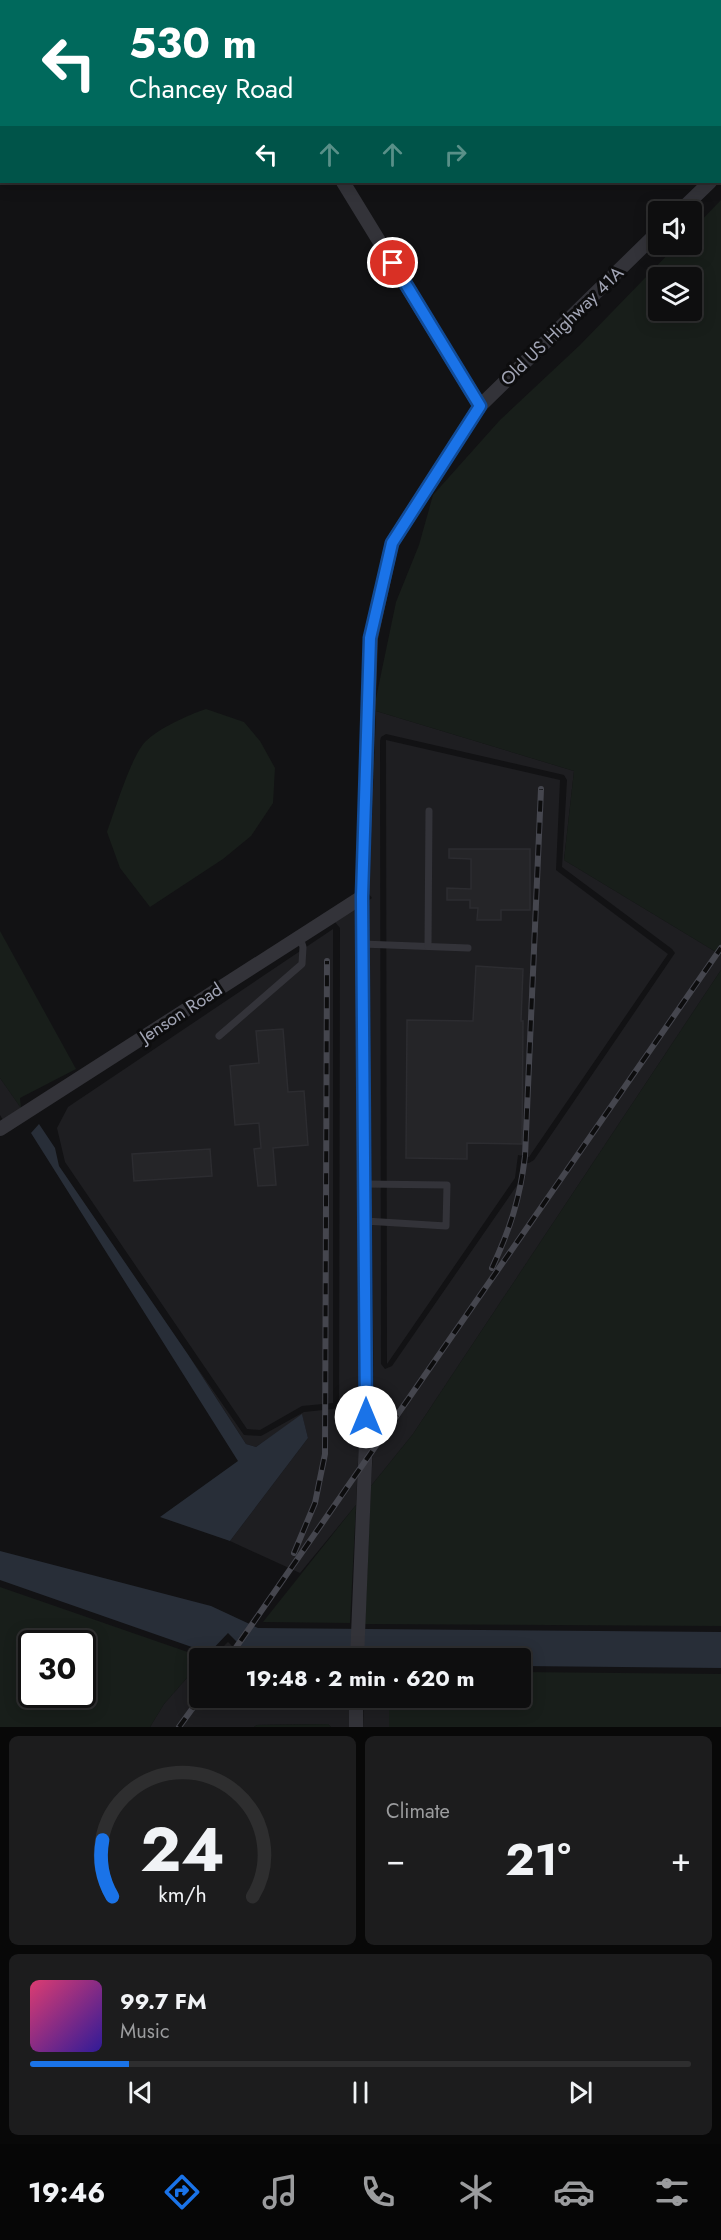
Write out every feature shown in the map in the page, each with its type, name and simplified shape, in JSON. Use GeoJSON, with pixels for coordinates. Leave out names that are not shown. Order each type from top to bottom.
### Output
{"type":"FeatureCollection","features":[{"type":"Feature","properties":{"kind":"street"},"geometry":{"type":"LineString","coordinates":[[344,183],[480,406]]}},
{"type":"Feature","properties":{"kind":"street"},"geometry":{"type":"LineString","coordinates":[[690,201],[709,183]]}},
{"type":"Feature","properties":{"kind":"street","name":"Old US Highway 41A"},"geometry":{"type":"LineString","coordinates":[[357,1648],[366,1438],[362,897],[370,638],[392,543],[480,406],[648,242]]}},
{"type":"Feature","properties":{"kind":"street","name":"Jenson Road"},"geometry":{"type":"LineString","coordinates":[[0,1129],[362,897]]}},
{"type":"Feature","properties":{"kind":"street"},"geometry":{"type":"LineString","coordinates":[[356,1708],[356,1727]]}},
{"type":"Feature","properties":{"kind":"lane"},"geometry":{"type":"LineString","coordinates":[[428,946],[429,811]]}},
{"type":"Feature","properties":{"kind":"lane"},"geometry":{"type":"LineString","coordinates":[[219,1036],[302,964],[303,947],[300,937]]}},
{"type":"Feature","properties":{"kind":"lane"},"geometry":{"type":"LineString","coordinates":[[362,944],[468,948]]}},
{"type":"Feature","properties":{"kind":"lane"},"geometry":{"type":"LineString","coordinates":[[364,1184],[447,1185],[446,1226],[364,1221]]}},
{"type":"Feature","properties":{"kind":"shaded area"},"geometry":{"type":"Polygon","coordinates":[[[721,200],[721,955],[564,860],[574,771],[376,711],[376,698],[396,602],[419,545],[433,495],[500,420],[580,345],[648,275],[648,321],[702,321],[702,267],[656,267],[667,255],[702,255],[702,220],[721,200]]]}},
{"type":"Feature","properties":{"kind":"shaded area"},"geometry":{"type":"Polygon","coordinates":[[[206,709],[244,722],[260,741],[275,768],[273,803],[251,836],[223,859],[150,907],[120,868],[107,832],[129,771],[145,742],[174,722],[206,709]]]}},
{"type":"Feature","properties":{"kind":"shaded area"},"geometry":{"type":"Polygon","coordinates":[[[376,711],[574,771],[564,860],[721,955],[721,970],[413,1434],[371,1486],[374,1431],[369,900],[372,898],[369,894],[376,711]],[[386,734],[381,737],[381,1364],[385,1369],[392,1366],[520,1181],[523,1162],[529,1163],[534,1160],[675,953],[562,867],[567,780],[564,775],[386,734]]]}},
{"type":"Feature","properties":{"kind":"shaded area"},"geometry":{"type":"Polygon","coordinates":[[[386,740],[560,780],[556,870],[668,954],[529,1157],[518,1155],[515,1178],[387,1364],[386,740]]]}},
{"type":"Feature","properties":{"kind":"shaded area"},"geometry":{"type":"Polygon","coordinates":[[[355,910],[359,1439],[356,1505],[300,1573],[230,1541],[308,1438],[302,1415],[256,1447],[246,1444],[189,1356],[244,1435],[261,1436],[304,1412],[333,1409],[339,1405],[340,928],[335,922],[355,910]]]}},
{"type":"Feature","properties":{"kind":"shaded area"},"geometry":{"type":"Polygon","coordinates":[[[333,929],[333,1403],[302,1406],[260,1430],[247,1429],[65,1162],[57,1128],[68,1107],[333,929]]]}},
{"type":"Feature","properties":{"kind":"shaded area"},"geometry":{"type":"Polygon","coordinates":[[[0,931],[76,1069],[20,1098],[21,1108],[0,1078],[0,931]]]}},
{"type":"Feature","properties":{"kind":"shaded area"},"geometry":{"type":"Polygon","coordinates":[[[721,970],[721,1626],[365,1624],[371,1486],[413,1434],[721,970]]]}},
{"type":"Feature","properties":{"kind":"shaded area"},"geometry":{"type":"Polygon","coordinates":[[[0,1078],[21,1108],[3,1120],[0,1115],[0,1078]]]}},
{"type":"Feature","properties":{"kind":"shaded area"},"geometry":{"type":"Polygon","coordinates":[[[39,1124],[55,1148],[59,1166],[189,1356],[246,1444],[256,1447],[302,1414],[308,1438],[230,1541],[160,1517],[238,1461],[31,1133],[39,1124]]]}},
{"type":"Feature","properties":{"kind":"shaded area"},"geometry":{"type":"Polygon","coordinates":[[[356,1505],[350,1623],[263,1622],[356,1505]]]}},
{"type":"Feature","properties":{"kind":"shaded area"},"geometry":{"type":"Polygon","coordinates":[[[0,1551],[211,1606],[258,1628],[721,1632],[721,1668],[531,1666],[531,1648],[243,1648],[228,1633],[214,1648],[195,1648],[0,1580],[0,1551]]]}},
{"type":"Feature","properties":{"kind":"shaded area"},"geometry":{"type":"Polygon","coordinates":[[[0,1587],[189,1652],[189,1675],[164,1704],[150,1727],[0,1727],[0,1587]]]}},
{"type":"Feature","properties":{"kind":"shaded area"},"geometry":{"type":"Polygon","coordinates":[[[228,1642],[234,1648],[222,1648],[228,1642]]]}},
{"type":"Feature","properties":{"kind":"shaded area"},"geometry":{"type":"Polygon","coordinates":[[[531,1672],[721,1674],[721,1727],[389,1727],[389,1708],[531,1708],[531,1672]]]}},
{"type":"Feature","properties":{"kind":"shaded area"},"geometry":{"type":"Polygon","coordinates":[[[189,1675],[189,1708],[349,1708],[349,1727],[331,1727],[328,1724],[150,1727],[164,1704],[189,1675]]]}},
{"type":"Feature","properties":{"kind":"shaded area"},"geometry":{"type":"Polygon","coordinates":[[[364,1708],[389,1708],[389,1727],[363,1727],[364,1708]]]}},
{"type":"Feature","properties":{"kind":"shaded area"},"geometry":{"type":"Polygon","coordinates":[[[328,1724],[331,1727],[254,1727],[257,1725],[328,1724]]]}},
{"type":"Feature","properties":{"kind":"building"},"geometry":{"type":"Polygon","coordinates":[[[449,849],[530,849],[530,910],[501,910],[501,920],[477,920],[478,908],[470,908],[470,900],[447,900],[447,888],[471,889],[471,859],[449,858],[449,849]]]}},
{"type":"Feature","properties":{"kind":"building"},"geometry":{"type":"Polygon","coordinates":[[[476,966],[523,969],[522,1144],[467,1143],[467,1159],[406,1158],[407,1020],[473,1021],[476,966]]]}},
{"type":"Feature","properties":{"kind":"building"},"geometry":{"type":"Polygon","coordinates":[[[283,1029],[288,1092],[304,1091],[308,1145],[273,1148],[276,1185],[258,1186],[254,1149],[261,1148],[259,1123],[235,1125],[230,1066],[259,1063],[256,1031],[283,1029]]]}},
{"type":"Feature","properties":{"kind":"building"},"geometry":{"type":"Polygon","coordinates":[[[210,1149],[212,1176],[134,1181],[132,1154],[210,1149]]]}},
{"type":"Feature","properties":{"kind":"railway"},"geometry":{"type":"LineString","coordinates":[[492,1268],[513,1214],[525,1156],[541,789]]}},
{"type":"Feature","properties":{"kind":"railway"},"geometry":{"type":"LineString","coordinates":[[236,1648],[721,948]]}},
{"type":"Feature","properties":{"kind":"railway"},"geometry":{"type":"LineString","coordinates":[[294,1553],[315,1503],[325,1454],[327,961]]}},
{"type":"Feature","properties":{"kind":"railway"},"geometry":{"type":"LineString","coordinates":[[179,1727],[193,1708]]}},
{"type":"Feature","properties":{"kind":"route"},"geometry":{"type":"LineString","coordinates":[[366,1417],[362,897],[370,638],[392,543],[480,406],[393,263]]}}]}
